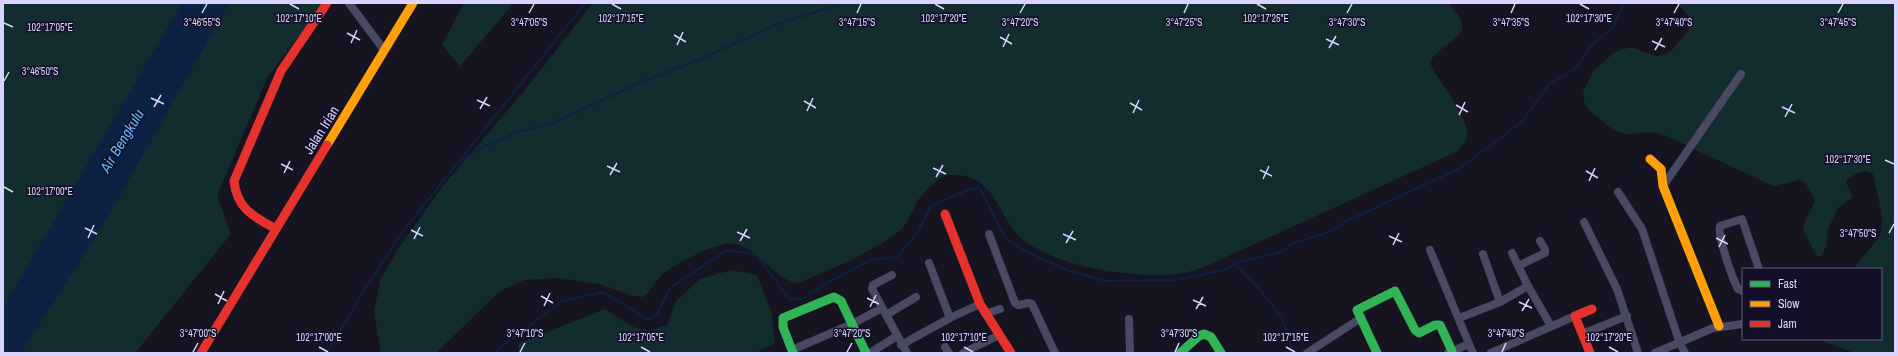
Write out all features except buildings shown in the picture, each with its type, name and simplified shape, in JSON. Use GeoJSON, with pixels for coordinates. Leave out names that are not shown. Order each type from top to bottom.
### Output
{"type":"FeatureCollection","features":[{"type":"Feature","properties":{"kind":"street"},"geometry":{"type":"LineString","coordinates":[[276,229],[244,210],[237,198],[234,181],[281,71],[327,3]]}},
{"type":"Feature","properties":{"kind":"street"},"geometry":{"type":"LineString","coordinates":[[349,3],[384,50]]}},
{"type":"Feature","properties":{"kind":"street","name":"Jalan Irian"},"geometry":{"type":"LineString","coordinates":[[201,353],[414,3]]}},
{"type":"Feature","properties":{"kind":"street"},"geometry":{"type":"LineString","coordinates":[[1663,186],[1741,74]]}},
{"type":"Feature","properties":{"kind":"street"},"geometry":{"type":"LineString","coordinates":[[1650,159],[1660,168],[1663,186],[1678,220],[1719,326]]}},
{"type":"Feature","properties":{"kind":"street"},"geometry":{"type":"LineString","coordinates":[[1618,192],[1642,230],[1685,353]]}},
{"type":"Feature","properties":{"kind":"street"},"geometry":{"type":"LineString","coordinates":[[945,214],[980,304],[1011,353]]}},
{"type":"Feature","properties":{"kind":"street"},"geometry":{"type":"LineString","coordinates":[[1742,291],[1738,289],[1732,276],[1720,234],[1720,226],[1742,219],[1759,268]]}},
{"type":"Feature","properties":{"kind":"street"},"geometry":{"type":"LineString","coordinates":[[1584,222],[1618,289],[1638,353]]}},
{"type":"Feature","properties":{"kind":"street"},"geometry":{"type":"LineString","coordinates":[[989,234],[1015,302],[1018,305],[1029,303],[1032,304],[1055,353]]}},
{"type":"Feature","properties":{"kind":"street"},"geometry":{"type":"LineString","coordinates":[[1518,266],[1545,252],[1540,241]]}},
{"type":"Feature","properties":{"kind":"street"},"geometry":{"type":"LineString","coordinates":[[1430,250],[1473,353]]}},
{"type":"Feature","properties":{"kind":"street"},"geometry":{"type":"LineString","coordinates":[[1512,253],[1528,286],[1551,326]]}},
{"type":"Feature","properties":{"kind":"street"},"geometry":{"type":"LineString","coordinates":[[1483,254],[1500,302]]}},
{"type":"Feature","properties":{"kind":"street"},"geometry":{"type":"LineString","coordinates":[[929,263],[950,318]]}},
{"type":"Feature","properties":{"kind":"street"},"geometry":{"type":"LineString","coordinates":[[892,275],[872,288],[901,345],[907,353]]}},
{"type":"Feature","properties":{"kind":"street"},"geometry":{"type":"LineString","coordinates":[[1459,318],[1500,302],[1528,286]]}},
{"type":"Feature","properties":{"kind":"street"},"geometry":{"type":"LineString","coordinates":[[1377,353],[1358,312],[1359,308],[1396,292],[1415,330],[1419,333],[1435,324],[1440,325],[1450,352],[1469,344]]}},
{"type":"Feature","properties":{"kind":"street"},"geometry":{"type":"LineString","coordinates":[[866,353],[852,324],[841,301],[836,297],[830,298],[783,318],[782,323],[793,351],[852,324],[884,312],[916,297]]}},
{"type":"Feature","properties":{"kind":"street"},"geometry":{"type":"LineString","coordinates":[[901,345],[950,318],[980,304]]}},
{"type":"Feature","properties":{"kind":"street"},"geometry":{"type":"LineString","coordinates":[[985,314],[1000,309]]}},
{"type":"Feature","properties":{"kind":"street"},"geometry":{"type":"LineString","coordinates":[[1491,353],[1592,309]]}},
{"type":"Feature","properties":{"kind":"street"},"geometry":{"type":"LineString","coordinates":[[1575,316],[1590,353]]}},
{"type":"Feature","properties":{"kind":"street"},"geometry":{"type":"LineString","coordinates":[[1582,334],[1627,316]]}},
{"type":"Feature","properties":{"kind":"street"},"geometry":{"type":"LineString","coordinates":[[1307,353],[1361,318]]}},
{"type":"Feature","properties":{"kind":"street"},"geometry":{"type":"LineString","coordinates":[[1129,319],[1130,353]]}},
{"type":"Feature","properties":{"kind":"street"},"geometry":{"type":"LineString","coordinates":[[1655,353],[1680,341],[1719,326],[1742,324]]}},
{"type":"Feature","properties":{"kind":"street"},"geometry":{"type":"LineString","coordinates":[[1180,353],[1204,334],[1211,336],[1221,353]]}},
{"type":"Feature","properties":{"kind":"street"},"geometry":{"type":"LineString","coordinates":[[963,353],[999,335]]}},
{"type":"Feature","properties":{"kind":"street"},"geometry":{"type":"LineString","coordinates":[[870,353],[897,336]]}},
{"type":"Feature","properties":{"kind":"green space"},"geometry":{"type":"Polygon","coordinates":[[[3,3],[324,3],[267,78],[217,196],[231,234],[135,353],[3,353],[3,3]]]}},
{"type":"Feature","properties":{"kind":"green space"},"geometry":{"type":"Polygon","coordinates":[[[465,3],[514,3],[460,66],[442,45],[465,3]]]}},
{"type":"Feature","properties":{"kind":"green space"},"geometry":{"type":"Polygon","coordinates":[[[593,3],[1448,3],[1461,19],[1463,28],[1456,38],[1438,52],[1430,62],[1432,68],[1460,111],[1467,129],[1467,137],[1456,152],[1202,268],[1181,274],[1160,275],[1117,272],[1093,268],[1049,255],[1031,245],[1017,234],[994,197],[979,182],[970,177],[947,175],[938,180],[924,192],[904,226],[884,242],[854,258],[798,283],[785,279],[746,248],[735,244],[720,245],[703,251],[676,265],[663,274],[649,292],[643,297],[633,296],[599,284],[559,278],[524,280],[500,291],[436,353],[381,353],[374,313],[380,280],[398,249],[442,187],[524,91],[593,3]]]}},
{"type":"Feature","properties":{"kind":"green space"},"geometry":{"type":"Polygon","coordinates":[[[1677,3],[1895,3],[1895,353],[1855,353],[1820,340],[1882,340],[1882,268],[1854,268],[1878,238],[1882,229],[1880,205],[1873,174],[1864,171],[1847,179],[1846,182],[1852,195],[1851,198],[1837,210],[1828,231],[1824,251],[1819,257],[1816,255],[1803,230],[1815,200],[1805,182],[1800,180],[1773,186],[1664,135],[1648,132],[1637,134],[1621,133],[1604,123],[1585,106],[1583,92],[1594,70],[1615,52],[1631,47],[1655,56],[1665,55],[1672,50],[1688,31],[1690,17],[1677,3]]]}},
{"type":"Feature","properties":{"kind":"green space"},"geometry":{"type":"Polygon","coordinates":[[[731,270],[757,275],[772,314],[775,343],[756,353],[519,353],[519,343],[605,309],[633,327],[649,331],[667,325],[676,301],[700,279],[731,270]]]}},
{"type":"Feature","properties":{"kind":"water","name":"Air Bengkulu"},"geometry":{"type":"Polygon","coordinates":[[[182,3],[229,3],[106,220],[21,353],[3,353],[3,308],[182,3]]]}},
{"type":"Feature","properties":{"kind":"waterway"},"geometry":{"type":"LineString","coordinates":[[327,353],[366,287],[404,230],[585,3]]}},
{"type":"Feature","properties":{"kind":"waterway"},"geometry":{"type":"LineString","coordinates":[[460,162],[477,150],[515,133],[553,123],[630,87],[703,58],[778,24],[844,3]]}},
{"type":"Feature","properties":{"kind":"waterway"},"geometry":{"type":"LineString","coordinates":[[494,353],[562,301],[603,292],[649,320],[658,313],[670,288],[727,250],[757,255],[789,299],[802,299],[825,284],[871,260],[897,257],[917,233],[931,206],[968,190],[979,187],[1005,237],[1021,249],[1067,270],[1105,281],[1175,280],[1228,269],[1234,263],[1278,253],[1294,243],[1330,232],[1345,222],[1460,168],[1523,120],[1549,84],[1575,69],[1592,45],[1613,27],[1624,3]]}},
{"type":"Feature","properties":{"kind":"waterway"},"geometry":{"type":"LineString","coordinates":[[1234,263],[1260,290],[1282,317],[1294,353]]}},
{"type":"Feature","properties":{"kind":"traffic: fast"},"geometry":{"type":"LineString","coordinates":[[1377,353],[1357,310],[1395,291],[1415,330],[1419,333],[1435,325],[1440,325],[1452,351]]}},
{"type":"Feature","properties":{"kind":"traffic: fast"},"geometry":{"type":"LineString","coordinates":[[793,353],[783,327],[783,318],[834,297],[841,301],[866,353]]}},
{"type":"Feature","properties":{"kind":"traffic: fast"},"geometry":{"type":"LineString","coordinates":[[1180,353],[1199,336],[1204,334],[1211,337],[1221,353]]}},
{"type":"Feature","properties":{"kind":"traffic: slow"},"geometry":{"type":"LineString","coordinates":[[327,145],[413,3]]}},
{"type":"Feature","properties":{"kind":"traffic: slow"},"geometry":{"type":"LineString","coordinates":[[1650,159],[1661,169],[1663,186],[1719,326]]}},
{"type":"Feature","properties":{"kind":"traffic: jam"},"geometry":{"type":"LineString","coordinates":[[276,229],[248,211],[239,198],[234,181],[281,71],[327,3]]}},
{"type":"Feature","properties":{"kind":"traffic: jam"},"geometry":{"type":"LineString","coordinates":[[201,353],[327,145]]}},
{"type":"Feature","properties":{"kind":"traffic: jam"},"geometry":{"type":"LineString","coordinates":[[945,214],[980,304],[1011,353]]}},
{"type":"Feature","properties":{"kind":"traffic: jam"},"geometry":{"type":"LineString","coordinates":[[1590,353],[1575,316],[1592,309]]}}]}
